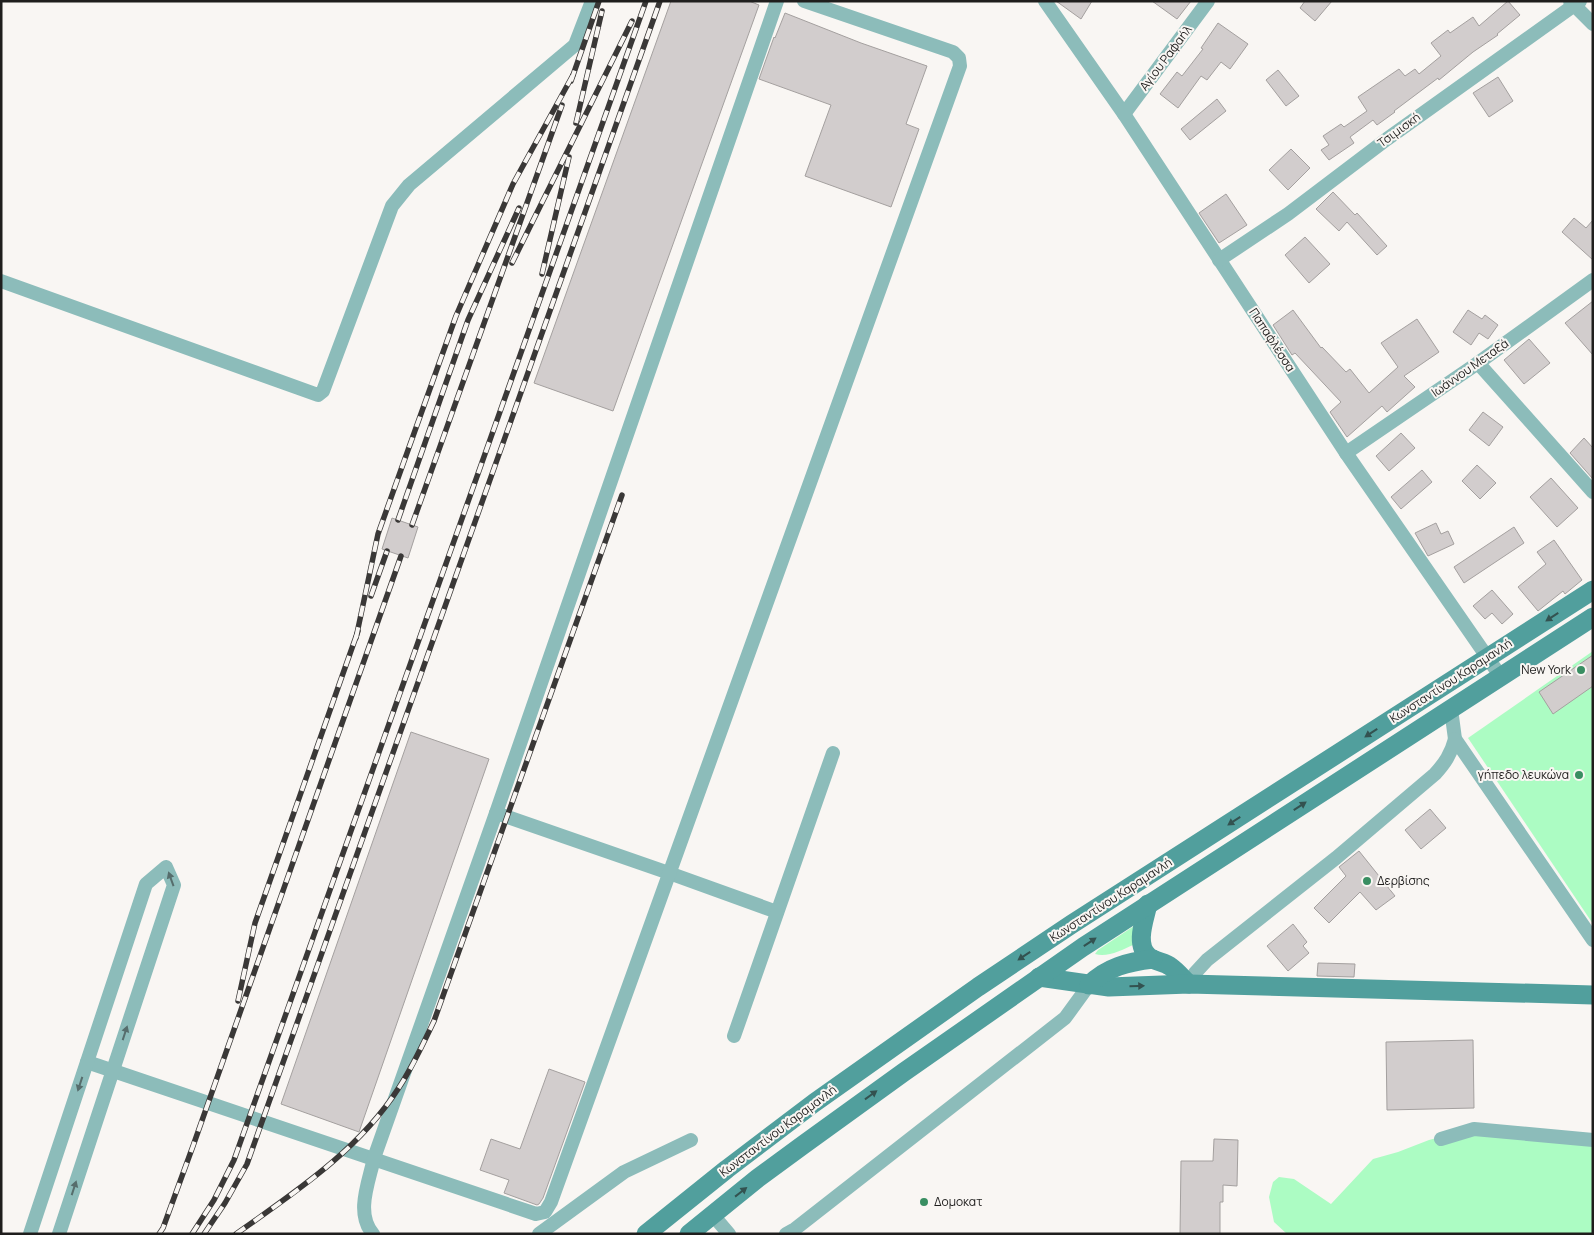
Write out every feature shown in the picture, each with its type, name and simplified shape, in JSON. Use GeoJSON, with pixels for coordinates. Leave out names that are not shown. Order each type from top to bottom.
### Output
{"type":"FeatureCollection","features":[{"type":"Feature","properties":{"kind":"main road","name":"Κωνσταντίνου Καραμανλή"},"geometry":{"type":"LineString","coordinates":[[646,1234],[727,1168],[814,1103],[978,987],[1072,924],[1593,590]]}},
{"type":"Feature","properties":{"kind":"main road","name":"Κωνσταντίνου Καραμανλή"},"geometry":{"type":"LineString","coordinates":[[689,1234],[712,1214],[810,1140],[1040,977],[1148,904],[1593,617]]}},
{"type":"Feature","properties":{"kind":"main road"},"geometry":{"type":"LineString","coordinates":[[1148,904],[1142,940],[1145,952],[1153,959],[1172,967],[1189,984]]}},
{"type":"Feature","properties":{"kind":"main road"},"geometry":{"type":"LineString","coordinates":[[1089,985],[1098,976],[1114,967],[1129,962],[1153,959]]}},
{"type":"Feature","properties":{"kind":"main road"},"geometry":{"type":"LineString","coordinates":[[1040,977],[1109,987],[1189,984],[1593,995]]}},
{"type":"Feature","properties":{"kind":"street"},"geometry":{"type":"LineString","coordinates":[[1,281],[318,395],[323,391],[392,206],[409,185],[576,44],[592,1]]}},
{"type":"Feature","properties":{"kind":"street"},"geometry":{"type":"LineString","coordinates":[[373,1234],[368,1227],[364,1214],[364,1204],[374,1158],[496,813],[777,1]]}},
{"type":"Feature","properties":{"kind":"street"},"geometry":{"type":"LineString","coordinates":[[87,1062],[536,1214],[545,1212],[554,1193],[961,62],[960,58],[953,52],[804,1]]}},
{"type":"Feature","properties":{"kind":"street","name":"Παπαφλέσσα"},"geometry":{"type":"LineString","coordinates":[[1045,1],[1124,114],[1346,453],[1501,678]]}},
{"type":"Feature","properties":{"kind":"street","name":"Αγίου Ραφαήλ"},"geometry":{"type":"LineString","coordinates":[[1124,114],[1208,1]]}},
{"type":"Feature","properties":{"kind":"street"},"geometry":{"type":"LineString","coordinates":[[1575,3],[1593,24]]}},
{"type":"Feature","properties":{"kind":"street","name":"Τσιμισκή"},"geometry":{"type":"LineString","coordinates":[[1219,260],[1288,214],[1387,139],[1575,3]]}},
{"type":"Feature","properties":{"kind":"street","name":"Ιωάννου Μεταξά"},"geometry":{"type":"LineString","coordinates":[[1346,453],[1478,364],[1593,280]]}},
{"type":"Feature","properties":{"kind":"street"},"geometry":{"type":"LineString","coordinates":[[1478,364],[1593,492]]}},
{"type":"Feature","properties":{"kind":"street"},"geometry":{"type":"LineString","coordinates":[[1189,984],[1195,973],[1207,960],[1336,858],[1435,774],[1451,752],[1455,739],[1451,709]]}},
{"type":"Feature","properties":{"kind":"street"},"geometry":{"type":"LineString","coordinates":[[1455,739],[1593,940]]}},
{"type":"Feature","properties":{"kind":"street"},"geometry":{"type":"LineString","coordinates":[[734,1036],[833,753]]}},
{"type":"Feature","properties":{"kind":"street"},"geometry":{"type":"LineString","coordinates":[[496,813],[669,872],[777,912]]}},
{"type":"Feature","properties":{"kind":"street"},"geometry":{"type":"LineString","coordinates":[[30,1234],[146,884],[166,867],[174,885],[59,1234]]}},
{"type":"Feature","properties":{"kind":"street"},"geometry":{"type":"LineString","coordinates":[[786,1234],[1065,1018],[1089,985]]}},
{"type":"Feature","properties":{"kind":"street"},"geometry":{"type":"LineString","coordinates":[[1441,1139],[1474,1129],[1593,1140]]}},
{"type":"Feature","properties":{"kind":"street"},"geometry":{"type":"LineString","coordinates":[[538,1234],[624,1172],[691,1140]]}},
{"type":"Feature","properties":{"kind":"street"},"geometry":{"type":"LineString","coordinates":[[712,1214],[729,1234]]}},
{"type":"Feature","properties":{"kind":"green space"},"geometry":{"type":"Polygon","coordinates":[[[1593,651],[1593,924],[1468,738],[1593,651]]]}},
{"type":"Feature","properties":{"kind":"green space"},"geometry":{"type":"Polygon","coordinates":[[[1137,924],[1133,945],[1109,954],[1095,954],[1098,950],[1137,924]]]}},
{"type":"Feature","properties":{"kind":"green space"},"geometry":{"type":"Polygon","coordinates":[[[1463,1131],[1593,1144],[1593,1234],[1287,1234],[1274,1222],[1269,1197],[1273,1182],[1279,1177],[1294,1179],[1331,1204],[1373,1159],[1429,1140],[1463,1131]]]}},
{"type":"Feature","properties":{"kind":"building"},"geometry":{"type":"Polygon","coordinates":[[[671,1],[749,1],[759,5],[613,411],[534,383],[671,1]]]}},
{"type":"Feature","properties":{"kind":"building"},"geometry":{"type":"Polygon","coordinates":[[[1056,1],[1092,1],[1081,19],[1056,1]]]}},
{"type":"Feature","properties":{"kind":"building"},"geometry":{"type":"Polygon","coordinates":[[[1152,1],[1191,1],[1177,19],[1152,1]]]}},
{"type":"Feature","properties":{"kind":"building"},"geometry":{"type":"Polygon","coordinates":[[[1305,1],[1332,1],[1315,21],[1300,8],[1305,1]]]}},
{"type":"Feature","properties":{"kind":"building"},"geometry":{"type":"Polygon","coordinates":[[[1508,1],[1520,15],[1498,35],[1377,125],[1373,120],[1350,137],[1354,143],[1329,160],[1321,150],[1329,145],[1323,136],[1341,124],[1344,127],[1367,111],[1358,97],[1399,69],[1405,76],[1415,69],[1419,74],[1441,56],[1431,43],[1448,30],[1450,33],[1473,17],[1479,26],[1508,1]]]}},
{"type":"Feature","properties":{"kind":"building"},"geometry":{"type":"Polygon","coordinates":[[[785,13],[861,43],[927,66],[906,124],[919,129],[891,207],[805,176],[831,105],[759,79],[785,13]]]}},
{"type":"Feature","properties":{"kind":"building"},"geometry":{"type":"Polygon","coordinates":[[[1218,23],[1248,44],[1230,69],[1221,62],[1207,80],[1201,76],[1178,108],[1160,94],[1177,72],[1182,76],[1203,49],[1201,48],[1218,23]]]}},
{"type":"Feature","properties":{"kind":"building"},"geometry":{"type":"Polygon","coordinates":[[[1278,70],[1299,96],[1286,106],[1266,80],[1278,70]]]}},
{"type":"Feature","properties":{"kind":"building"},"geometry":{"type":"Polygon","coordinates":[[[1498,77],[1513,101],[1489,117],[1473,93],[1498,77]]]}},
{"type":"Feature","properties":{"kind":"building"},"geometry":{"type":"Polygon","coordinates":[[[1217,99],[1226,111],[1190,140],[1181,129],[1217,99]]]}},
{"type":"Feature","properties":{"kind":"building"},"geometry":{"type":"Polygon","coordinates":[[[1291,149],[1310,168],[1288,190],[1269,170],[1291,149]]]}},
{"type":"Feature","properties":{"kind":"building"},"geometry":{"type":"Polygon","coordinates":[[[1333,192],[1355,215],[1357,213],[1387,246],[1377,255],[1347,222],[1339,231],[1316,209],[1333,192]]]}},
{"type":"Feature","properties":{"kind":"building"},"geometry":{"type":"Polygon","coordinates":[[[1226,194],[1247,225],[1219,243],[1199,213],[1226,194]]]}},
{"type":"Feature","properties":{"kind":"building"},"geometry":{"type":"Polygon","coordinates":[[[1574,218],[1586,228],[1593,220],[1593,260],[1562,232],[1574,218]]]}},
{"type":"Feature","properties":{"kind":"building"},"geometry":{"type":"Polygon","coordinates":[[[1305,237],[1330,264],[1309,283],[1285,255],[1305,237]]]}},
{"type":"Feature","properties":{"kind":"building"},"geometry":{"type":"Polygon","coordinates":[[[1593,301],[1593,355],[1565,323],[1593,301]]]}},
{"type":"Feature","properties":{"kind":"building"},"geometry":{"type":"Polygon","coordinates":[[[1293,310],[1321,348],[1346,372],[1350,369],[1369,393],[1398,367],[1381,343],[1417,319],[1439,352],[1404,376],[1415,387],[1387,412],[1382,406],[1347,437],[1330,412],[1341,402],[1295,353],[1292,355],[1273,325],[1293,310]]]}},
{"type":"Feature","properties":{"kind":"building"},"geometry":{"type":"Polygon","coordinates":[[[1468,310],[1482,319],[1485,315],[1498,325],[1488,339],[1479,333],[1471,345],[1453,332],[1468,310]]]}},
{"type":"Feature","properties":{"kind":"building"},"geometry":{"type":"Polygon","coordinates":[[[1529,339],[1550,363],[1524,384],[1504,360],[1529,339]]]}},
{"type":"Feature","properties":{"kind":"building"},"geometry":{"type":"Polygon","coordinates":[[[1483,412],[1503,427],[1489,446],[1469,430],[1483,412]]]}},
{"type":"Feature","properties":{"kind":"building"},"geometry":{"type":"Polygon","coordinates":[[[1401,433],[1415,448],[1389,471],[1376,456],[1401,433]]]}},
{"type":"Feature","properties":{"kind":"building"},"geometry":{"type":"Polygon","coordinates":[[[1584,438],[1593,448],[1593,479],[1570,453],[1584,438]]]}},
{"type":"Feature","properties":{"kind":"building"},"geometry":{"type":"Polygon","coordinates":[[[1477,465],[1496,483],[1480,499],[1462,481],[1477,465]]]}},
{"type":"Feature","properties":{"kind":"building"},"geometry":{"type":"Polygon","coordinates":[[[1422,470],[1432,482],[1401,509],[1391,497],[1422,470]]]}},
{"type":"Feature","properties":{"kind":"building"},"geometry":{"type":"Polygon","coordinates":[[[1551,478],[1578,508],[1557,527],[1530,497],[1551,478]]]}},
{"type":"Feature","properties":{"kind":"building"},"geometry":{"type":"Polygon","coordinates":[[[392,518],[418,527],[408,558],[382,549],[392,518]]]}},
{"type":"Feature","properties":{"kind":"building"},"geometry":{"type":"Polygon","coordinates":[[[1436,523],[1441,534],[1448,531],[1454,544],[1428,556],[1415,533],[1436,523]]]}},
{"type":"Feature","properties":{"kind":"building"},"geometry":{"type":"Polygon","coordinates":[[[1514,527],[1524,543],[1464,583],[1454,567],[1514,527]]]}},
{"type":"Feature","properties":{"kind":"building"},"geometry":{"type":"Polygon","coordinates":[[[1554,540],[1582,580],[1565,594],[1563,591],[1538,611],[1518,587],[1546,564],[1537,552],[1554,540]]]}},
{"type":"Feature","properties":{"kind":"building"},"geometry":{"type":"Polygon","coordinates":[[[1492,590],[1513,614],[1502,624],[1492,613],[1485,619],[1473,606],[1492,590]]]}},
{"type":"Feature","properties":{"kind":"building","name":"New York"},"geometry":{"type":"Polygon","coordinates":[[[1593,655],[1593,686],[1553,714],[1539,692],[1593,655]]]}},
{"type":"Feature","properties":{"kind":"building"},"geometry":{"type":"Polygon","coordinates":[[[411,732],[489,759],[359,1132],[281,1104],[411,732]]]}},
{"type":"Feature","properties":{"kind":"building"},"geometry":{"type":"Polygon","coordinates":[[[1430,809],[1446,828],[1421,849],[1405,830],[1430,809]]]}},
{"type":"Feature","properties":{"kind":"building"},"geometry":{"type":"Polygon","coordinates":[[[1359,851],[1395,896],[1376,910],[1360,892],[1329,923],[1314,908],[1346,876],[1339,867],[1359,851]]]}},
{"type":"Feature","properties":{"kind":"building"},"geometry":{"type":"Polygon","coordinates":[[[1293,924],[1307,942],[1303,946],[1309,953],[1288,971],[1267,946],[1293,924]]]}},
{"type":"Feature","properties":{"kind":"building"},"geometry":{"type":"Polygon","coordinates":[[[1318,963],[1355,964],[1354,977],[1317,976],[1318,963]]]}},
{"type":"Feature","properties":{"kind":"building"},"geometry":{"type":"Polygon","coordinates":[[[1473,1040],[1474,1108],[1387,1110],[1386,1042],[1473,1040]]]}},
{"type":"Feature","properties":{"kind":"building"},"geometry":{"type":"Polygon","coordinates":[[[549,1069],[585,1082],[543,1198],[537,1205],[504,1193],[509,1180],[480,1170],[491,1139],[520,1149],[549,1069]]]}},
{"type":"Feature","properties":{"kind":"building"},"geometry":{"type":"Polygon","coordinates":[[[1214,1139],[1238,1140],[1237,1186],[1223,1185],[1223,1202],[1220,1202],[1220,1234],[1180,1234],[1181,1161],[1213,1161],[1214,1139]]]}},
{"type":"Feature","properties":{"kind":"railway"},"geometry":{"type":"LineString","coordinates":[[571,81],[599,1]]}},
{"type":"Feature","properties":{"kind":"railway"},"geometry":{"type":"LineString","coordinates":[[192,1234],[214,1200],[234,1160],[646,1]]}},
{"type":"Feature","properties":{"kind":"railway"},"geometry":{"type":"LineString","coordinates":[[204,1234],[225,1203],[247,1164],[660,1]]}},
{"type":"Feature","properties":{"kind":"railway"},"geometry":{"type":"LineString","coordinates":[[576,123],[602,11]]}},
{"type":"Feature","properties":{"kind":"railway"},"geometry":{"type":"LineString","coordinates":[[512,263],[632,21]]}},
{"type":"Feature","properties":{"kind":"railway"},"geometry":{"type":"LineString","coordinates":[[356,638],[378,534],[456,316],[513,184],[573,75]]}},
{"type":"Feature","properties":{"kind":"railway"},"geometry":{"type":"LineString","coordinates":[[412,525],[562,105]]}},
{"type":"Feature","properties":{"kind":"railway"},"geometry":{"type":"LineString","coordinates":[[542,274],[569,157]]}},
{"type":"Feature","properties":{"kind":"railway"},"geometry":{"type":"LineString","coordinates":[[398,520],[468,320],[519,208]]}},
{"type":"Feature","properties":{"kind":"railway"},"geometry":{"type":"LineString","coordinates":[[236,1234],[303,1186],[345,1151],[382,1111],[398,1089],[417,1056],[434,1021],[622,495]]}},
{"type":"Feature","properties":{"kind":"railway"},"geometry":{"type":"LineString","coordinates":[[371,596],[387,551]]}},
{"type":"Feature","properties":{"kind":"railway"},"geometry":{"type":"LineString","coordinates":[[159,1234],[163,1228],[193,1146],[401,556]]}},
{"type":"Feature","properties":{"kind":"railway"},"geometry":{"type":"LineString","coordinates":[[238,1001],[255,923],[358,631]]}},
{"type":"Feature","properties":{"kind":"place","name":"New York"},"geometry":{"type":"Point","coordinates":[1581,670]}},
{"type":"Feature","properties":{"kind":"place","name":"γήπεδο λευκώνα"},"geometry":{"type":"Point","coordinates":[1579,775]}},
{"type":"Feature","properties":{"kind":"place","name":"Δερβίσης"},"geometry":{"type":"Point","coordinates":[1367,881]}},
{"type":"Feature","properties":{"kind":"place","name":"Δομοκατ"},"geometry":{"type":"Point","coordinates":[924,1202]}}]}
